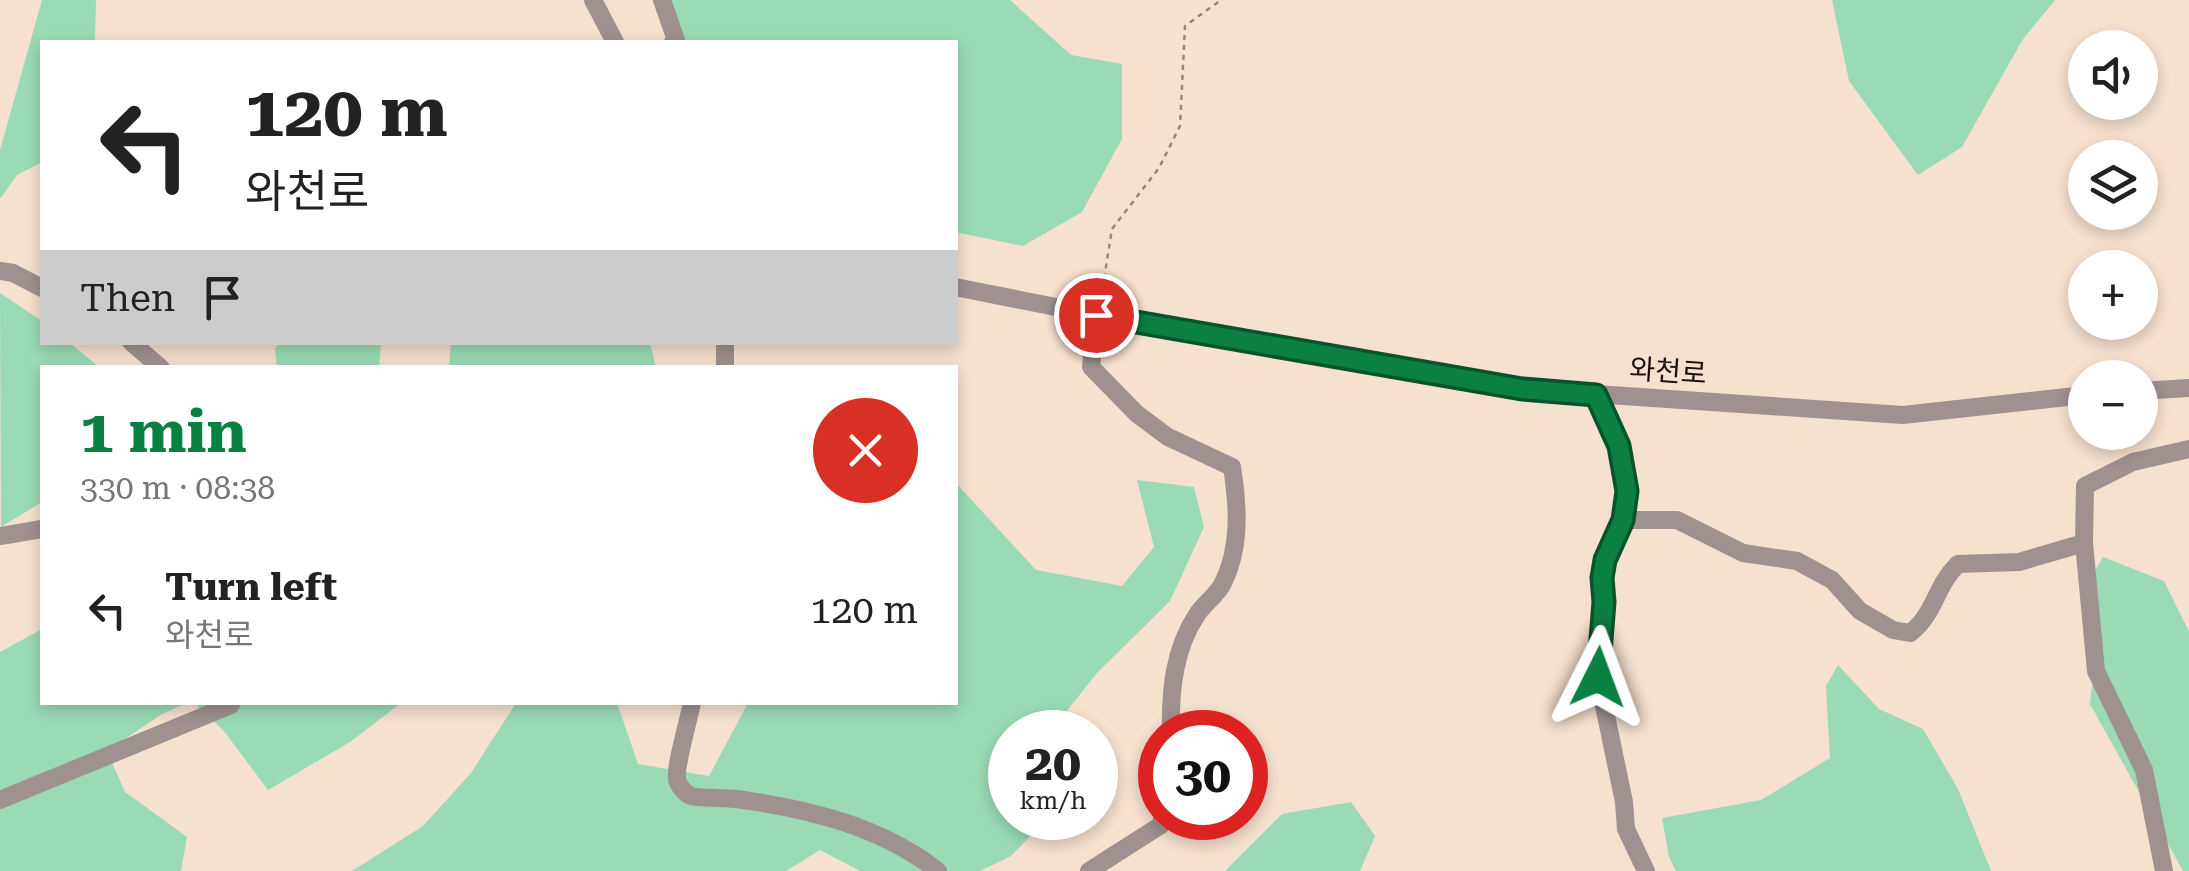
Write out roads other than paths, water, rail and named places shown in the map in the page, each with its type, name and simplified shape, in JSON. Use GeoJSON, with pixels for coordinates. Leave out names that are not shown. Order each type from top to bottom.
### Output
{"type":"FeatureCollection","features":[{"type":"Feature","properties":{"kind":"street"},"geometry":{"type":"LineString","coordinates":[[592,0],[614,40]]}},
{"type":"Feature","properties":{"kind":"street"},"geometry":{"type":"LineString","coordinates":[[662,0],[676,40]]}},
{"type":"Feature","properties":{"kind":"street"},"geometry":{"type":"LineString","coordinates":[[0,271],[40,287]]}},
{"type":"Feature","properties":{"kind":"street","name":"와천로"},"geometry":{"type":"LineString","coordinates":[[958,288],[1522,389],[1903,416],[2068,397]]}},
{"type":"Feature","properties":{"kind":"street"},"geometry":{"type":"LineString","coordinates":[[1096,315],[1090,368],[1137,414],[1168,436],[1232,467],[1238,501],[1236,540],[1223,584],[1197,614],[1182,646],[1170,689],[1170,710]]}},
{"type":"Feature","properties":{"kind":"street"},"geometry":{"type":"LineString","coordinates":[[134,345],[158,365]]}},
{"type":"Feature","properties":{"kind":"street"},"geometry":{"type":"LineString","coordinates":[[2158,390],[2189,388]]}},
{"type":"Feature","properties":{"kind":"street"},"geometry":{"type":"LineString","coordinates":[[1596,395],[1619,446],[1627,491],[1623,520],[1605,560],[1602,578],[1598,677],[1626,829],[1646,871]]}},
{"type":"Feature","properties":{"kind":"street"},"geometry":{"type":"LineString","coordinates":[[2164,871],[2144,770],[2096,670],[2084,543],[2085,486],[2133,462],[2189,449]]}},
{"type":"Feature","properties":{"kind":"street"},"geometry":{"type":"LineString","coordinates":[[1623,520],[1677,520],[1743,553],[1797,561],[1832,580],[1860,612],[1893,630],[1910,633],[1927,620],[1946,576],[1958,564],[2019,562],[2084,543]]}},
{"type":"Feature","properties":{"kind":"street"},"geometry":{"type":"LineString","coordinates":[[0,536],[40,530]]}},
{"type":"Feature","properties":{"kind":"street"},"geometry":{"type":"LineString","coordinates":[[0,800],[229,705]]}},
{"type":"Feature","properties":{"kind":"street"},"geometry":{"type":"LineString","coordinates":[[691,705],[677,778],[684,792],[692,797],[742,799],[838,818],[890,838],[938,871]]}},
{"type":"Feature","properties":{"kind":"street"},"geometry":{"type":"LineString","coordinates":[[1089,871],[1138,840]]}}]}
